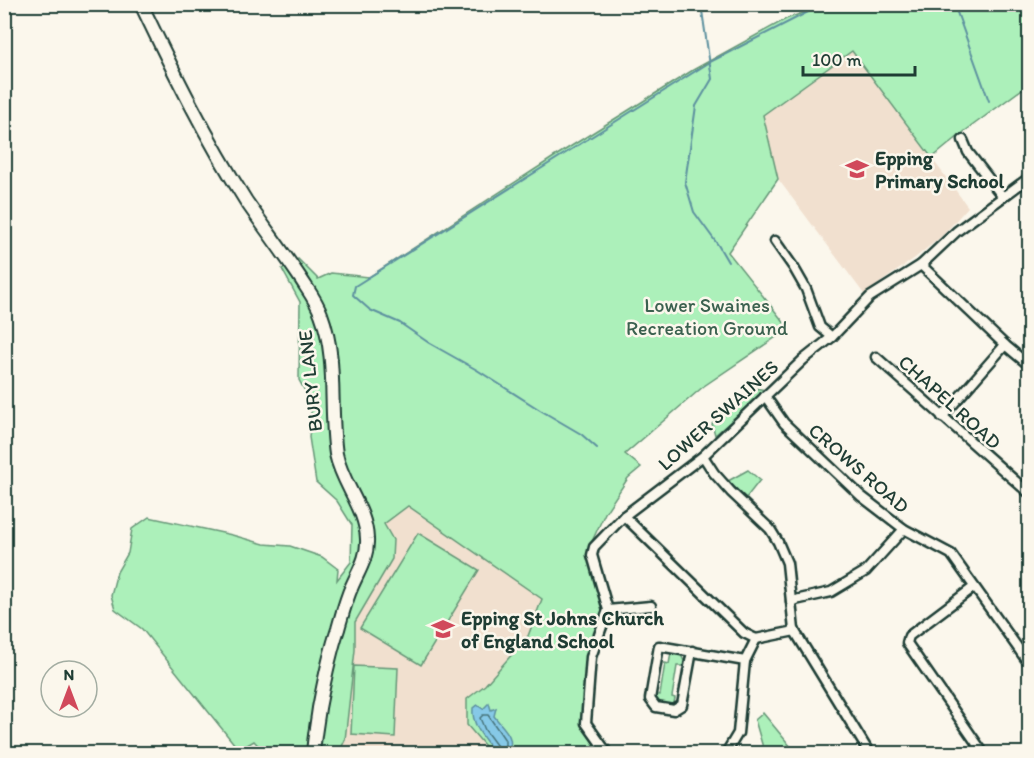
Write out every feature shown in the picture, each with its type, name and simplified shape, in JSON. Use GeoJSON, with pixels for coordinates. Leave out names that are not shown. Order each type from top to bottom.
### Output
{"type":"FeatureCollection","features":[{"type":"Feature","properties":{"kind":"main road","name":"BURY LANE"},"geometry":{"type":"LineString","coordinates":[[141,4],[192,109],[246,201],[286,255],[309,291],[324,321],[331,368],[337,455],[345,483],[365,524],[367,552],[336,632],[326,672],[313,753]]}},
{"type":"Feature","properties":{"kind":"street"},"geometry":{"type":"LineString","coordinates":[[963,140],[968,152],[1003,197]]}},
{"type":"Feature","properties":{"kind":"street","name":"LOWER SWAINES"},"geometry":{"type":"LineString","coordinates":[[608,610],[592,555],[594,547],[624,516],[703,456],[803,360],[832,337],[870,297],[921,265],[957,231],[1029,177]]}},
{"type":"Feature","properties":{"kind":"street"},"geometry":{"type":"LineString","coordinates":[[775,241],[806,289],[820,327],[832,337]]}},
{"type":"Feature","properties":{"kind":"street"},"geometry":{"type":"LineString","coordinates":[[921,265],[1029,366]]}},
{"type":"Feature","properties":{"kind":"street"},"geometry":{"type":"LineString","coordinates":[[942,417],[1005,345]]}},
{"type":"Feature","properties":{"kind":"street","name":"CHAPEL ROAD"},"geometry":{"type":"LineString","coordinates":[[876,357],[1029,494]]}},
{"type":"Feature","properties":{"kind":"street","name":"CROWS ROAD"},"geometry":{"type":"LineString","coordinates":[[765,396],[784,423],[861,496],[903,529],[951,554],[1029,665]]}},
{"type":"Feature","properties":{"kind":"street"},"geometry":{"type":"LineString","coordinates":[[703,456],[714,473],[770,529],[774,536],[787,563],[795,631],[870,753]]}},
{"type":"Feature","properties":{"kind":"street"},"geometry":{"type":"LineString","coordinates":[[624,516],[744,633],[756,639],[795,631]]}},
{"type":"Feature","properties":{"kind":"street"},"geometry":{"type":"LineString","coordinates":[[791,601],[831,592],[866,571],[903,529]]}},
{"type":"Feature","properties":{"kind":"street"},"geometry":{"type":"LineString","coordinates":[[974,587],[909,636],[907,643],[984,753]]}},
{"type":"Feature","properties":{"kind":"street"},"geometry":{"type":"LineString","coordinates":[[608,753],[586,723],[591,657],[608,610],[651,606]]}},
{"type":"Feature","properties":{"kind":"street"},"geometry":{"type":"LineString","coordinates":[[723,753],[726,753],[738,733],[746,661],[756,639]]}},
{"type":"Feature","properties":{"kind":"street"},"geometry":{"type":"LineString","coordinates":[[692,651],[682,705],[674,710],[656,707],[650,699],[659,646],[692,651],[746,661]]}},
{"type":"Feature","properties":{"kind":"shaded area","name":"Epping Primary School"},"geometry":{"type":"Polygon","coordinates":[[[852,51],[968,207],[943,235],[864,294],[778,179],[763,115],[852,51]]]}},
{"type":"Feature","properties":{"kind":"shaded area","name":"Epping St Johns Church of England School"},"geometry":{"type":"Polygon","coordinates":[[[408,506],[542,599],[528,636],[485,685],[467,699],[487,750],[491,753],[339,754],[345,740],[355,650],[355,622],[392,559],[383,524],[408,506]]]}},
{"type":"Feature","properties":{"kind":"green space","name":"Lower Swaines Recreation Ground"},"geometry":{"type":"Polygon","coordinates":[[[816,5],[1029,5],[1029,84],[932,158],[852,51],[763,115],[778,179],[728,252],[786,325],[785,331],[704,386],[625,454],[641,467],[628,478],[605,513],[588,550],[606,610],[586,658],[582,726],[602,753],[491,753],[467,725],[467,699],[485,685],[528,636],[542,599],[408,506],[384,524],[393,540],[392,559],[355,622],[355,650],[345,740],[339,753],[265,753],[254,741],[239,750],[142,629],[115,609],[111,595],[117,572],[128,553],[132,529],[149,517],[264,544],[290,546],[322,557],[338,569],[337,580],[351,562],[352,525],[337,501],[316,482],[309,437],[312,404],[299,380],[300,302],[282,269],[298,259],[318,279],[331,273],[369,277],[693,70],[786,19],[813,9],[816,5]]]}},
{"type":"Feature","properties":{"kind":"green space"},"geometry":{"type":"Polygon","coordinates":[[[754,388],[767,390],[715,435],[712,424],[754,388]]]}},
{"type":"Feature","properties":{"kind":"green space"},"geometry":{"type":"Polygon","coordinates":[[[748,470],[760,480],[746,498],[728,481],[748,470]]]}},
{"type":"Feature","properties":{"kind":"green space"},"geometry":{"type":"Polygon","coordinates":[[[418,533],[479,570],[421,665],[360,628],[418,533]]]}},
{"type":"Feature","properties":{"kind":"green space"},"geometry":{"type":"Polygon","coordinates":[[[671,653],[681,655],[684,661],[683,666],[677,666],[672,697],[675,698],[673,708],[657,705],[652,699],[653,694],[660,695],[665,663],[669,664],[671,653]]]}},
{"type":"Feature","properties":{"kind":"green space"},"geometry":{"type":"Polygon","coordinates":[[[354,666],[398,668],[395,737],[351,734],[354,666]]]}},
{"type":"Feature","properties":{"kind":"green space"},"geometry":{"type":"Polygon","coordinates":[[[763,713],[796,753],[763,753],[755,720],[763,713]]]}},
{"type":"Feature","properties":{"kind":"water"},"geometry":{"type":"Polygon","coordinates":[[[489,703],[491,710],[496,708],[494,716],[510,738],[508,753],[495,753],[474,721],[473,708],[477,705],[483,709],[489,703]]]}},
{"type":"Feature","properties":{"kind":"waterway"},"geometry":{"type":"LineString","coordinates":[[701,4],[712,79],[696,106],[685,182],[694,212],[728,262]]}},
{"type":"Feature","properties":{"kind":"waterway"},"geometry":{"type":"LineString","coordinates":[[597,448],[581,434],[429,343],[400,323],[370,310],[353,295],[355,286],[710,62],[808,12],[816,4]]}},
{"type":"Feature","properties":{"kind":"waterway"},"geometry":{"type":"LineString","coordinates":[[954,4],[989,101]]}},
{"type":"Feature","properties":{"kind":"place","name":"Epping Primary School"},"geometry":{"type":"Point","coordinates":[857,169]}},
{"type":"Feature","properties":{"kind":"place","name":"Epping St Johns Church of England School"},"geometry":{"type":"Point","coordinates":[443,629]}}]}
